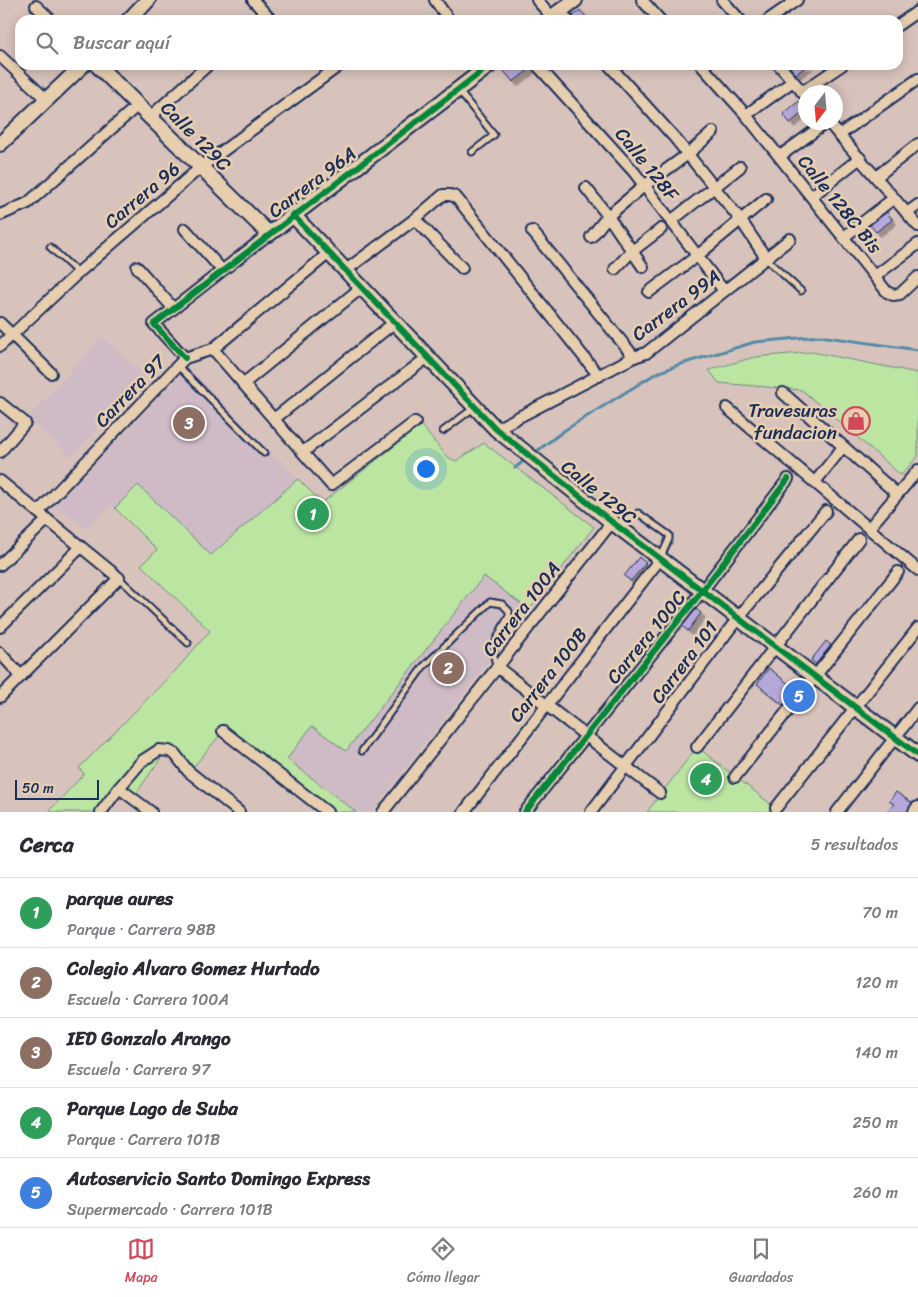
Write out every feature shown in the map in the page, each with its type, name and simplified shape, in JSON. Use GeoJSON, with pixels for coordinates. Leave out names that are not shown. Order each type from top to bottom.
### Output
{"type":"FeatureCollection","features":[{"type":"Feature","properties":{"kind":"street"},"geometry":{"type":"LineString","coordinates":[[133,15],[148,0]]}},
{"type":"Feature","properties":{"kind":"street"},"geometry":{"type":"LineString","coordinates":[[253,0],[266,15]]}},
{"type":"Feature","properties":{"kind":"street"},"geometry":{"type":"LineString","coordinates":[[435,0],[446,15]]}},
{"type":"Feature","properties":{"kind":"street"},"geometry":{"type":"LineString","coordinates":[[537,0],[555,15]]}},
{"type":"Feature","properties":{"kind":"street"},"geometry":{"type":"LineString","coordinates":[[559,15],[575,0]]}},
{"type":"Feature","properties":{"kind":"street"},"geometry":{"type":"LineString","coordinates":[[642,0],[656,15]]}},
{"type":"Feature","properties":{"kind":"street"},"geometry":{"type":"LineString","coordinates":[[722,0],[736,15]]}},
{"type":"Feature","properties":{"kind":"street"},"geometry":{"type":"LineString","coordinates":[[775,15],[797,0]]}},
{"type":"Feature","properties":{"kind":"street"},"geometry":{"type":"LineString","coordinates":[[36,6],[45,15]]}},
{"type":"Feature","properties":{"kind":"street"},"geometry":{"type":"LineString","coordinates":[[903,22],[918,11]]}},
{"type":"Feature","properties":{"kind":"street"},"geometry":{"type":"LineString","coordinates":[[0,56],[47,100]]}},
{"type":"Feature","properties":{"kind":"street"},"geometry":{"type":"LineString","coordinates":[[0,144],[78,70]]}},
{"type":"Feature","properties":{"kind":"street","name":"Calle 129C"},"geometry":{"type":"LineString","coordinates":[[102,70],[269,234]]}},
{"type":"Feature","properties":{"kind":"street"},"geometry":{"type":"LineString","coordinates":[[150,117],[202,70]]}},
{"type":"Feature","properties":{"kind":"street","name":"Carrera 96"},"geometry":{"type":"LineString","coordinates":[[0,346],[78,273],[201,167],[333,70]]}},
{"type":"Feature","properties":{"kind":"street","name":"Carrera 96A"},"geometry":{"type":"LineString","coordinates":[[182,362],[154,324],[480,70]]}},
{"type":"Feature","properties":{"kind":"street","name":"Calle 128F"},"geometry":{"type":"LineString","coordinates":[[542,70],[634,172],[724,291]]}},
{"type":"Feature","properties":{"kind":"street"},"geometry":{"type":"LineString","coordinates":[[613,70],[688,154],[740,219],[766,258]]}},
{"type":"Feature","properties":{"kind":"street","name":"Calle 128C Bis"},"geometry":{"type":"LineString","coordinates":[[706,70],[780,156],[887,292],[893,295],[900,294],[918,278]]}},
{"type":"Feature","properties":{"kind":"street"},"geometry":{"type":"LineString","coordinates":[[783,70],[798,88]]}},
{"type":"Feature","properties":{"kind":"street"},"geometry":{"type":"LineString","coordinates":[[816,85],[835,70]]}},
{"type":"Feature","properties":{"kind":"street"},"geometry":{"type":"LineString","coordinates":[[839,134],[918,79]]}},
{"type":"Feature","properties":{"kind":"street"},"geometry":{"type":"LineString","coordinates":[[746,115],[792,81]]}},
{"type":"Feature","properties":{"kind":"street"},"geometry":{"type":"LineString","coordinates":[[0,215],[28,203],[138,105]]}},
{"type":"Feature","properties":{"kind":"street"},"geometry":{"type":"LineString","coordinates":[[780,156],[817,130]]}},
{"type":"Feature","properties":{"kind":"street"},"geometry":{"type":"LineString","coordinates":[[835,130],[918,226]]}},
{"type":"Feature","properties":{"kind":"street"},"geometry":{"type":"LineString","coordinates":[[591,237],[608,216],[644,186],[688,154],[713,132]]}},
{"type":"Feature","properties":{"kind":"street"},"geometry":{"type":"LineString","coordinates":[[876,177],[918,144]]}},
{"type":"Feature","properties":{"kind":"street"},"geometry":{"type":"LineString","coordinates":[[812,196],[860,158]]}},
{"type":"Feature","properties":{"kind":"street"},"geometry":{"type":"LineString","coordinates":[[671,221],[740,167]]}},
{"type":"Feature","properties":{"kind":"street"},"geometry":{"type":"LineString","coordinates":[[586,188],[643,267]]}},
{"type":"Feature","properties":{"kind":"street"},"geometry":{"type":"LineString","coordinates":[[346,270],[415,219],[443,195],[456,197],[599,376]]}},
{"type":"Feature","properties":{"kind":"street"},"geometry":{"type":"LineString","coordinates":[[844,237],[894,198]]}},
{"type":"Feature","properties":{"kind":"street"},"geometry":{"type":"LineString","coordinates":[[649,292],[697,256],[766,199]]}},
{"type":"Feature","properties":{"kind":"street"},"geometry":{"type":"LineString","coordinates":[[907,213],[918,205]]}},
{"type":"Feature","properties":{"kind":"street","name":"Calle 129C"},"geometry":{"type":"LineString","coordinates":[[293,215],[496,428],[612,522],[918,755]]}},
{"type":"Feature","properties":{"kind":"street"},"geometry":{"type":"LineString","coordinates":[[415,219],[462,268]]}},
{"type":"Feature","properties":{"kind":"street"},"geometry":{"type":"LineString","coordinates":[[184,229],[222,270]]}},
{"type":"Feature","properties":{"kind":"street"},"geometry":{"type":"LineString","coordinates":[[615,269],[631,252],[661,229]]}},
{"type":"Feature","properties":{"kind":"street"},"geometry":{"type":"LineString","coordinates":[[532,231],[634,357]]}},
{"type":"Feature","properties":{"kind":"street","name":"Carrera 99A"},"geometry":{"type":"LineString","coordinates":[[496,428],[634,357],[646,353],[790,239]]}},
{"type":"Feature","properties":{"kind":"street"},"geometry":{"type":"LineString","coordinates":[[875,276],[918,244]]}},
{"type":"Feature","properties":{"kind":"street","name":"Carrera 97"},"geometry":{"type":"LineString","coordinates":[[38,512],[182,362],[213,349],[329,253]]}},
{"type":"Feature","properties":{"kind":"street"},"geometry":{"type":"LineString","coordinates":[[137,267],[173,308]]}},
{"type":"Feature","properties":{"kind":"street"},"geometry":{"type":"LineString","coordinates":[[243,384],[362,287]]}},
{"type":"Feature","properties":{"kind":"street"},"geometry":{"type":"LineString","coordinates":[[0,322],[51,373]]}},
{"type":"Feature","properties":{"kind":"street"},"geometry":{"type":"LineString","coordinates":[[274,419],[395,322]]}},
{"type":"Feature","properties":{"kind":"street"},"geometry":{"type":"LineString","coordinates":[[213,349],[331,485],[415,422]]}},
{"type":"Feature","properties":{"kind":"street"},"geometry":{"type":"LineString","coordinates":[[303,452],[428,357]]}},
{"type":"Feature","properties":{"kind":"street"},"geometry":{"type":"LineString","coordinates":[[783,393],[897,494]]}},
{"type":"Feature","properties":{"kind":"street"},"geometry":{"type":"LineString","coordinates":[[0,403],[25,423],[0,452]]}},
{"type":"Feature","properties":{"kind":"street"},"geometry":{"type":"LineString","coordinates":[[728,408],[918,570]]}},
{"type":"Feature","properties":{"kind":"street"},"geometry":{"type":"LineString","coordinates":[[814,482],[843,447]]}},
{"type":"Feature","properties":{"kind":"street"},"geometry":{"type":"LineString","coordinates":[[869,528],[918,470]]}},
{"type":"Feature","properties":{"kind":"street","name":"Carrera 100C"},"geometry":{"type":"LineString","coordinates":[[525,812],[702,591],[788,479]]}},
{"type":"Feature","properties":{"kind":"street"},"geometry":{"type":"LineString","coordinates":[[0,697],[119,578],[1,483]]}},
{"type":"Feature","properties":{"kind":"street","name":"Carrera 101"},"geometry":{"type":"LineString","coordinates":[[591,812],[738,618],[826,511]]}},
{"type":"Feature","properties":{"kind":"street"},"geometry":{"type":"LineString","coordinates":[[0,565],[47,520]]}},
{"type":"Feature","properties":{"kind":"street","name":"Carrera 100A"},"geometry":{"type":"LineString","coordinates":[[383,812],[612,522]]}},
{"type":"Feature","properties":{"kind":"street"},"geometry":{"type":"LineString","coordinates":[[697,747],[859,539]]}},
{"type":"Feature","properties":{"kind":"street"},"geometry":{"type":"LineString","coordinates":[[0,628],[81,546]]}},
{"type":"Feature","properties":{"kind":"street","name":"Carrera 100B"},"geometry":{"type":"LineString","coordinates":[[464,812],[660,559]]}},
{"type":"Feature","properties":{"kind":"street"},"geometry":{"type":"LineString","coordinates":[[735,777],[898,572]]}},
{"type":"Feature","properties":{"kind":"street"},"geometry":{"type":"LineString","coordinates":[[776,808],[918,628]]}},
{"type":"Feature","properties":{"kind":"street"},"geometry":{"type":"LineString","coordinates":[[0,653],[21,676]]}},
{"type":"Feature","properties":{"kind":"street"},"geometry":{"type":"LineString","coordinates":[[497,667],[660,793]]}},
{"type":"Feature","properties":{"kind":"street"},"geometry":{"type":"LineString","coordinates":[[837,812],[918,708]]}},
{"type":"Feature","properties":{"kind":"street"},"geometry":{"type":"LineString","coordinates":[[223,731],[327,812]]}},
{"type":"Feature","properties":{"kind":"street"},"geometry":{"type":"LineString","coordinates":[[101,812],[142,761],[159,750],[175,754],[188,772],[239,812]]}},
{"type":"Feature","properties":{"kind":"street"},"geometry":{"type":"LineString","coordinates":[[119,788],[151,812]]}},
{"type":"Feature","properties":{"kind":"lane"},"geometry":{"type":"LineString","coordinates":[[457,90],[494,135],[472,152]]}},
{"type":"Feature","properties":{"kind":"lane"},"geometry":{"type":"LineString","coordinates":[[50,247],[78,273]]}},
{"type":"Feature","properties":{"kind":"lane"},"geometry":{"type":"LineString","coordinates":[[766,258],[801,291]]}},
{"type":"Feature","properties":{"kind":"lane"},"geometry":{"type":"LineString","coordinates":[[182,362],[264,454]]}},
{"type":"Feature","properties":{"kind":"lane"},"geometry":{"type":"LineString","coordinates":[[443,431],[476,407]]}},
{"type":"Feature","properties":{"kind":"lane"},"geometry":{"type":"LineString","coordinates":[[638,513],[669,535],[660,559]]}},
{"type":"Feature","properties":{"kind":"lane"},"geometry":{"type":"LineString","coordinates":[[119,578],[188,643]]}},
{"type":"Feature","properties":{"kind":"lane"},"geometry":{"type":"LineString","coordinates":[[362,751],[423,667],[490,602],[502,604],[509,612],[509,616],[494,645],[494,660],[497,667]]}},
{"type":"Feature","properties":{"kind":"shaded area"},"geometry":{"type":"Polygon","coordinates":[[[102,337],[145,376],[71,457],[28,418],[102,337]]]}},
{"type":"Feature","properties":{"kind":"shaded area"},"geometry":{"type":"Polygon","coordinates":[[[188,367],[298,479],[211,556],[138,485],[115,508],[111,504],[86,529],[54,507],[188,367]]]}},
{"type":"Feature","properties":{"kind":"shaded area"},"geometry":{"type":"Polygon","coordinates":[[[484,575],[529,610],[371,812],[356,812],[286,758],[312,725],[346,751],[484,575]]]}},
{"type":"Feature","properties":{"kind":"green space"},"geometry":{"type":"Polygon","coordinates":[[[812,352],[918,373],[918,456],[901,475],[802,390],[719,383],[709,370],[755,357],[812,352]]]}},
{"type":"Feature","properties":{"kind":"green space"},"geometry":{"type":"Polygon","coordinates":[[[421,425],[447,457],[456,461],[484,443],[594,527],[529,610],[484,576],[346,751],[312,726],[287,759],[356,812],[327,812],[223,731],[186,776],[165,752],[133,798],[119,788],[101,812],[53,812],[50,810],[84,774],[79,768],[175,671],[210,631],[141,565],[157,550],[115,508],[138,485],[211,555],[298,479],[322,503],[421,425]]]}},
{"type":"Feature","properties":{"kind":"green space"},"geometry":{"type":"Polygon","coordinates":[[[697,747],[781,812],[647,812],[697,747]]]}},
{"type":"Feature","properties":{"kind":"building"},"geometry":{"type":"Polygon","coordinates":[[[580,10],[584,15],[574,15],[580,10]]]}},
{"type":"Feature","properties":{"kind":"building"},"geometry":{"type":"Polygon","coordinates":[[[503,70],[528,70],[513,82],[503,70]]]}},
{"type":"Feature","properties":{"kind":"building"},"geometry":{"type":"Polygon","coordinates":[[[792,70],[801,70],[796,74],[792,70]]]}},
{"type":"Feature","properties":{"kind":"building"},"geometry":{"type":"Polygon","coordinates":[[[798,102],[798,116],[790,123],[783,114],[798,102]]]}},
{"type":"Feature","properties":{"kind":"building"},"geometry":{"type":"Polygon","coordinates":[[[887,212],[892,220],[876,232],[870,225],[887,212]]]}},
{"type":"Feature","properties":{"kind":"building"},"geometry":{"type":"Polygon","coordinates":[[[639,557],[646,563],[631,581],[624,576],[639,557]]]}},
{"type":"Feature","properties":{"kind":"building"},"geometry":{"type":"Polygon","coordinates":[[[696,609],[701,613],[688,631],[682,626],[696,609]]]}},
{"type":"Feature","properties":{"kind":"building"},"geometry":{"type":"Polygon","coordinates":[[[826,641],[831,645],[816,664],[811,660],[826,641]]]}},
{"type":"Feature","properties":{"kind":"building"},"geometry":{"type":"Polygon","coordinates":[[[769,668],[796,690],[783,705],[757,684],[769,668]]]}},
{"type":"Feature","properties":{"kind":"building"},"geometry":{"type":"Polygon","coordinates":[[[896,792],[912,803],[907,812],[887,812],[894,804],[889,801],[896,792]]]}},
{"type":"Feature","properties":{"kind":"waterway"},"geometry":{"type":"LineString","coordinates":[[533,454],[565,430],[655,374],[678,365],[755,342],[820,336],[918,350]]}},
{"type":"Feature","properties":{"kind":"waterway"},"geometry":{"type":"LineString","coordinates":[[515,468],[526,459]]}},
{"type":"Feature","properties":{"kind":"cycle path"},"geometry":{"type":"LineString","coordinates":[[185,358],[154,324],[484,70]]}},
{"type":"Feature","properties":{"kind":"cycle path"},"geometry":{"type":"LineString","coordinates":[[293,215],[496,429],[612,522],[918,755]]}},
{"type":"Feature","properties":{"kind":"cycle path"},"geometry":{"type":"LineString","coordinates":[[525,812],[702,591],[788,479]]}},
{"type":"Feature","properties":{"kind":"place","name":"Travesuras fundacion"},"geometry":{"type":"Point","coordinates":[856,421]}},
{"type":"Feature","properties":{"kind":"place","name":"IED Gonzalo Arango"},"geometry":{"type":"Point","coordinates":[189,423]}},
{"type":"Feature","properties":{"kind":"place","name":"parque aures"},"geometry":{"type":"Point","coordinates":[313,514]}},
{"type":"Feature","properties":{"kind":"place","name":"Colegio Alvaro Gomez Hurtado"},"geometry":{"type":"Point","coordinates":[448,668]}},
{"type":"Feature","properties":{"kind":"place","name":"Autoservicio Santo Domingo Express"},"geometry":{"type":"Point","coordinates":[799,696]}},
{"type":"Feature","properties":{"kind":"place","name":"Parque Lago de Suba"},"geometry":{"type":"Point","coordinates":[706,779]}}]}
